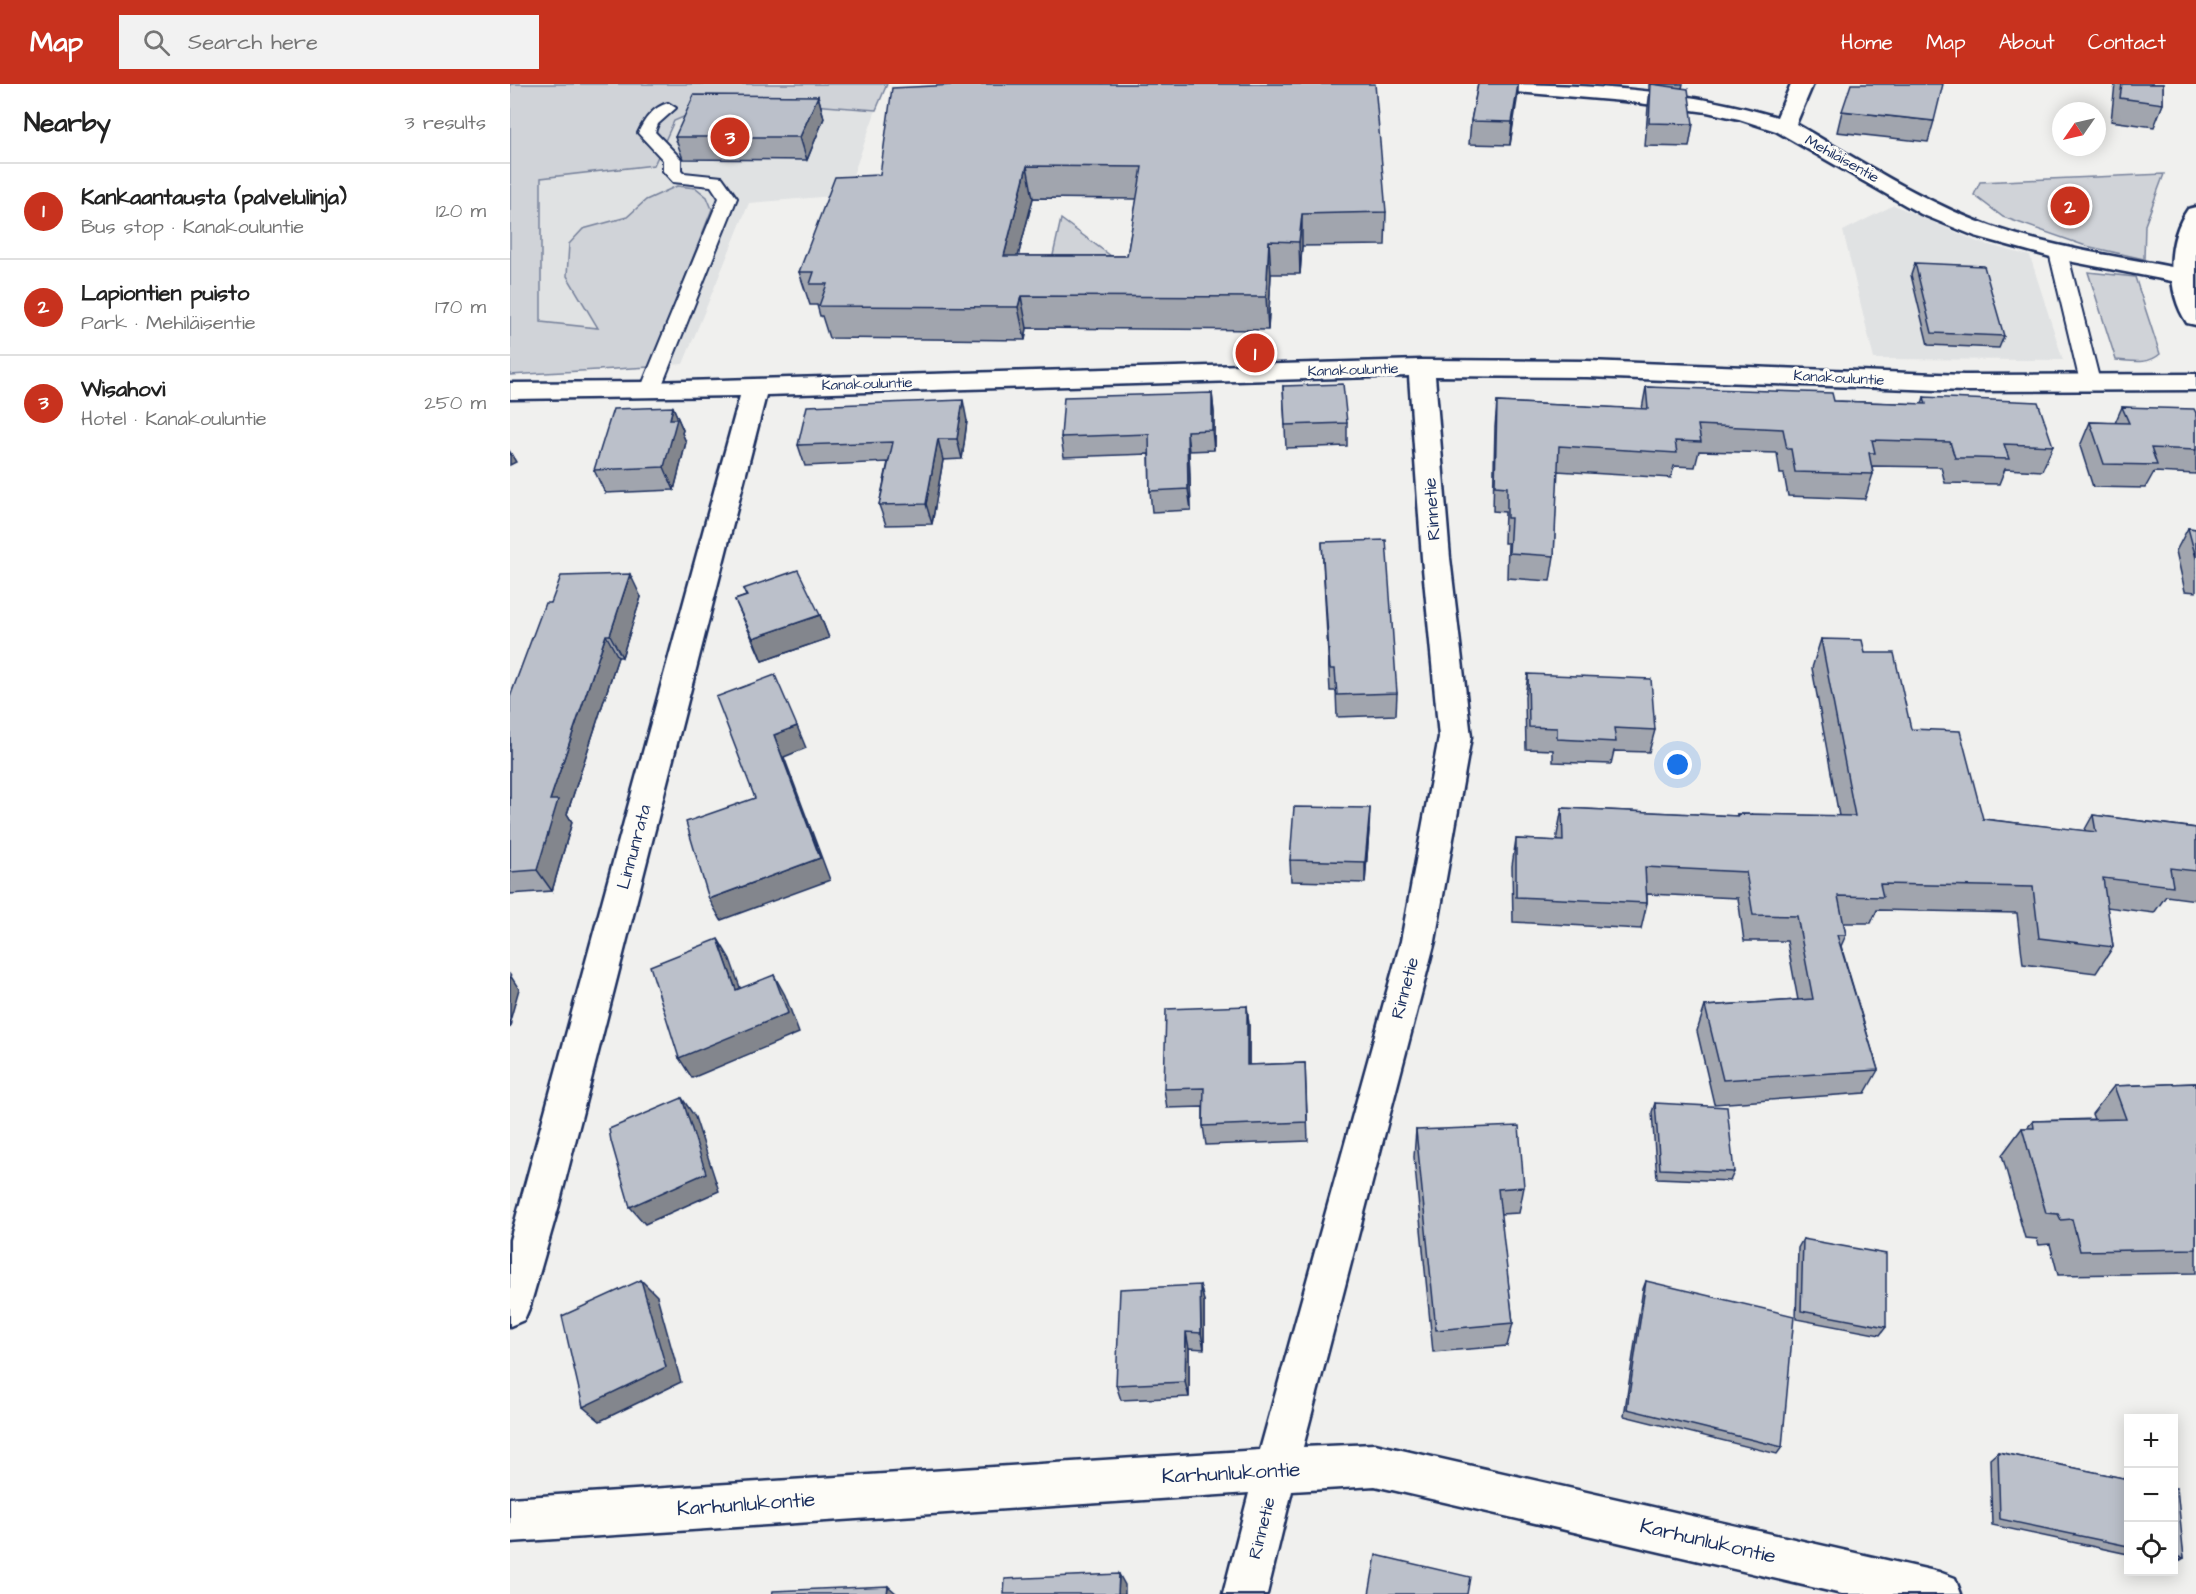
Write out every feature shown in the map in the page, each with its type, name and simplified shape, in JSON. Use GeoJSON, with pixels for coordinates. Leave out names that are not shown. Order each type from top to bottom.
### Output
{"type":"FeatureCollection","features":[{"type":"Feature","properties":{"kind":"street","name":"Mehiläisentie"},"geometry":{"type":"LineString","coordinates":[[1492,84],[1623,95],[1707,106],[1784,126],[1929,209],[1983,231],[2058,252],[2182,276]]}},
{"type":"Feature","properties":{"kind":"street"},"geometry":{"type":"LineString","coordinates":[[1784,126],[1802,84]]}},
{"type":"Feature","properties":{"kind":"street"},"geometry":{"type":"LineString","coordinates":[[2196,214],[2184,253],[2182,276],[2196,318]]}},
{"type":"Feature","properties":{"kind":"street","name":"Kanakouluntie"},"geometry":{"type":"LineString","coordinates":[[510,391],[650,390],[1421,369],[1587,369],[1964,383],[2196,382]]}},
{"type":"Feature","properties":{"kind":"street","name":"Rinnetie"},"geometry":{"type":"LineString","coordinates":[[1245,1594],[1418,941],[1455,737],[1436,558],[1421,369]]}},
{"type":"Feature","properties":{"kind":"street","name":"Linnunrata"},"geometry":{"type":"LineString","coordinates":[[510,1306],[540,1204],[754,387]]}},
{"type":"Feature","properties":{"kind":"street","name":"Karhunlukontie"},"geometry":{"type":"LineString","coordinates":[[510,1520],[1276,1470],[1375,1466],[1939,1594]]}},
{"type":"Feature","properties":{"kind":"lane"},"geometry":{"type":"LineString","coordinates":[[650,390],[729,198],[716,181],[679,178],[672,171],[672,159],[646,133],[651,122],[668,108]]}},
{"type":"Feature","properties":{"kind":"lane"},"geometry":{"type":"LineString","coordinates":[[2058,252],[2090,382]]}},
{"type":"Feature","properties":{"kind":"shaded area"},"geometry":{"type":"Polygon","coordinates":[[[510,84],[887,84],[876,110],[812,105],[688,115],[674,121],[654,165],[541,178],[541,322],[598,328],[567,276],[569,244],[583,229],[627,217],[646,200],[677,186],[696,188],[707,197],[712,209],[650,367],[510,375],[510,84]]]}},
{"type":"Feature","properties":{"kind":"shaded area"},"geometry":{"type":"Polygon","coordinates":[[[812,105],[876,110],[846,195],[749,203],[683,364],[650,367],[541,322],[541,178],[654,165],[674,121],[688,115],[812,105]]]}},
{"type":"Feature","properties":{"kind":"shaded area"},"geometry":{"type":"Polygon","coordinates":[[[2164,174],[2145,225],[2144,259],[2086,246],[2003,217],[1974,195],[1980,182],[2164,174]]]}},
{"type":"Feature","properties":{"kind":"shaded area"},"geometry":{"type":"Polygon","coordinates":[[[1894,205],[1978,242],[2030,256],[2063,360],[1874,359],[1843,231],[1894,205]]]}},
{"type":"Feature","properties":{"kind":"shaded area"},"geometry":{"type":"Polygon","coordinates":[[[1061,219],[1119,262],[1048,278],[1061,219]]]}},
{"type":"Feature","properties":{"kind":"shaded area"},"geometry":{"type":"Polygon","coordinates":[[[2088,272],[2135,277],[2160,354],[2145,361],[2116,360],[2088,272]]]}},
{"type":"Feature","properties":{"kind":"building"},"geometry":{"type":"Polygon","coordinates":[[[974,84],[1375,84],[1386,212],[1302,214],[1299,242],[1269,241],[1266,297],[1021,296],[1018,307],[819,306],[827,284],[810,284],[814,272],[799,272],[835,177],[880,175],[892,88],[974,84]],[[1027,166],[1004,256],[1127,256],[1142,167],[1027,166]]]}},
{"type":"Feature","properties":{"kind":"building"},"geometry":{"type":"Polygon","coordinates":[[[1478,84],[1518,84],[1512,122],[1471,121],[1478,84]]]}},
{"type":"Feature","properties":{"kind":"building"},"geometry":{"type":"Polygon","coordinates":[[[1651,84],[1688,89],[1693,124],[1649,123],[1651,84]]]}},
{"type":"Feature","properties":{"kind":"building"},"geometry":{"type":"Polygon","coordinates":[[[1851,84],[1943,84],[1934,121],[1842,111],[1851,84]]]}},
{"type":"Feature","properties":{"kind":"building"},"geometry":{"type":"Polygon","coordinates":[[[2122,84],[2163,84],[2163,104],[2120,98],[2122,84]]]}},
{"type":"Feature","properties":{"kind":"building"},"geometry":{"type":"Polygon","coordinates":[[[694,95],[818,96],[800,137],[675,137],[694,95]]]}},
{"type":"Feature","properties":{"kind":"building"},"geometry":{"type":"Polygon","coordinates":[[[1915,263],[1984,266],[2004,336],[1932,333],[1915,263]]]}},
{"type":"Feature","properties":{"kind":"building"},"geometry":{"type":"Polygon","coordinates":[[[1343,384],[1347,423],[1285,425],[1283,386],[1343,384]]]}},
{"type":"Feature","properties":{"kind":"building"},"geometry":{"type":"Polygon","coordinates":[[[1646,387],[1832,393],[1834,401],[1926,404],[1924,397],[2038,402],[2053,446],[2004,444],[2009,459],[1955,458],[1950,442],[1872,440],[1875,453],[1869,453],[1873,474],[1795,472],[1791,449],[1787,449],[1783,429],[1698,425],[1701,442],[1675,441],[1677,453],[1559,446],[1554,556],[1509,553],[1511,518],[1507,518],[1507,487],[1495,486],[1497,402],[1648,409],[1646,387]]]}},
{"type":"Feature","properties":{"kind":"building"},"geometry":{"type":"Polygon","coordinates":[[[1212,393],[1212,430],[1187,431],[1188,489],[1150,491],[1149,434],[1061,437],[1064,397],[1212,393]]]}},
{"type":"Feature","properties":{"kind":"building"},"geometry":{"type":"Polygon","coordinates":[[[963,400],[957,439],[938,439],[926,504],[879,505],[893,442],[798,445],[807,406],[963,400]]]}},
{"type":"Feature","properties":{"kind":"building"},"geometry":{"type":"Polygon","coordinates":[[[673,407],[670,419],[677,419],[664,467],[594,470],[613,409],[673,407]]]}},
{"type":"Feature","properties":{"kind":"building"},"geometry":{"type":"Polygon","coordinates":[[[2122,407],[2194,409],[2196,413],[2196,450],[2151,448],[2157,465],[2104,464],[2090,422],[2129,423],[2122,407]]]}},
{"type":"Feature","properties":{"kind":"building"},"geometry":{"type":"Polygon","coordinates":[[[2188,528],[2196,529],[2196,558],[2188,528]]]}},
{"type":"Feature","properties":{"kind":"building"},"geometry":{"type":"Polygon","coordinates":[[[1386,540],[1397,693],[1337,695],[1335,669],[1330,669],[1322,542],[1386,540]]]}},
{"type":"Feature","properties":{"kind":"building"},"geometry":{"type":"Polygon","coordinates":[[[798,570],[820,615],[753,638],[735,600],[747,596],[743,589],[798,570]]]}},
{"type":"Feature","properties":{"kind":"building"},"geometry":{"type":"Polygon","coordinates":[[[630,574],[610,635],[606,635],[550,800],[558,800],[537,870],[510,872],[510,697],[545,603],[551,603],[561,576],[630,574]]]}},
{"type":"Feature","properties":{"kind":"building"},"geometry":{"type":"Polygon","coordinates":[[[1821,639],[1862,640],[1865,653],[1894,653],[1911,729],[1960,731],[1983,819],[2096,832],[2093,815],[2196,828],[2196,871],[2170,868],[2173,886],[2103,878],[2113,947],[2039,938],[2033,887],[1880,884],[1883,897],[1838,896],[1846,935],[1837,935],[1878,1070],[1723,1080],[1705,1006],[1813,999],[1797,916],[1753,915],[1746,872],[1645,867],[1647,903],[1516,897],[1516,839],[1563,841],[1562,808],[1738,816],[1737,814],[1855,816],[1821,639]]]}},
{"type":"Feature","properties":{"kind":"building"},"geometry":{"type":"Polygon","coordinates":[[[1528,674],[1651,679],[1655,730],[1614,728],[1616,742],[1557,739],[1557,728],[1529,727],[1528,674]]]}},
{"type":"Feature","properties":{"kind":"building"},"geometry":{"type":"Polygon","coordinates":[[[775,675],[797,726],[774,735],[820,858],[709,899],[686,822],[755,798],[716,697],[775,675]]]}},
{"type":"Feature","properties":{"kind":"building"},"geometry":{"type":"Polygon","coordinates":[[[1294,807],[1370,808],[1365,862],[1290,860],[1294,807]]]}},
{"type":"Feature","properties":{"kind":"building"},"geometry":{"type":"Polygon","coordinates":[[[718,939],[736,990],[774,975],[788,1013],[679,1058],[650,966],[718,939]]]}},
{"type":"Feature","properties":{"kind":"building"},"geometry":{"type":"Polygon","coordinates":[[[1247,1006],[1247,1065],[1305,1063],[1307,1122],[1203,1126],[1204,1088],[1164,1089],[1166,1009],[1247,1006]]]}},
{"type":"Feature","properties":{"kind":"building"},"geometry":{"type":"Polygon","coordinates":[[[2196,1083],[2196,1249],[2080,1251],[2072,1219],[2061,1220],[2058,1214],[2046,1213],[2022,1128],[2034,1128],[2033,1121],[2126,1119],[2114,1086],[2196,1083]]]}},
{"type":"Feature","properties":{"kind":"building"},"geometry":{"type":"Polygon","coordinates":[[[682,1098],[706,1173],[630,1207],[609,1129],[682,1098]]]}},
{"type":"Feature","properties":{"kind":"building"},"geometry":{"type":"Polygon","coordinates":[[[1655,1103],[1727,1107],[1734,1172],[1660,1169],[1655,1103]]]}},
{"type":"Feature","properties":{"kind":"building"},"geometry":{"type":"Polygon","coordinates":[[[1519,1126],[1524,1187],[1498,1189],[1513,1323],[1436,1330],[1416,1130],[1519,1126]]]}},
{"type":"Feature","properties":{"kind":"building"},"geometry":{"type":"Polygon","coordinates":[[[1803,1239],[1886,1254],[1886,1327],[1801,1311],[1803,1239]]]}},
{"type":"Feature","properties":{"kind":"building"},"geometry":{"type":"Polygon","coordinates":[[[641,1280],[666,1367],[583,1407],[562,1316],[641,1280]]]}},
{"type":"Feature","properties":{"kind":"building"},"geometry":{"type":"Polygon","coordinates":[[[1646,1281],[1794,1316],[1782,1447],[1627,1409],[1646,1281]]]}},
{"type":"Feature","properties":{"kind":"building"},"geometry":{"type":"Polygon","coordinates":[[[1200,1285],[1201,1333],[1186,1332],[1185,1382],[1116,1385],[1120,1289],[1200,1285]]]}},
{"type":"Feature","properties":{"kind":"building"},"geometry":{"type":"Polygon","coordinates":[[[1998,1452],[2124,1478],[2124,1545],[2000,1519],[1998,1452]]]}},
{"type":"Feature","properties":{"kind":"building"},"geometry":{"type":"Polygon","coordinates":[[[2178,1498],[2184,1558],[2178,1557],[2178,1498]]]}},
{"type":"Feature","properties":{"kind":"building"},"geometry":{"type":"Polygon","coordinates":[[[1376,1555],[1470,1577],[1467,1594],[1369,1594],[1376,1555]]]}},
{"type":"Feature","properties":{"kind":"building"},"geometry":{"type":"Polygon","coordinates":[[[1119,1574],[1118,1594],[1004,1594],[1005,1579],[1119,1574]]]}},
{"type":"Feature","properties":{"kind":"building"},"geometry":{"type":"Polygon","coordinates":[[[888,1586],[887,1594],[772,1594],[773,1591],[888,1586]]]}},
{"type":"Feature","properties":{"kind":"place","name":"Wisahovi"},"geometry":{"type":"Point","coordinates":[730,137]}},
{"type":"Feature","properties":{"kind":"place","name":"Lapiontien puisto"},"geometry":{"type":"Point","coordinates":[2070,206]}},
{"type":"Feature","properties":{"kind":"place","name":"Kankaantausta (palvelulinja)"},"geometry":{"type":"Point","coordinates":[1255,353]}}]}
